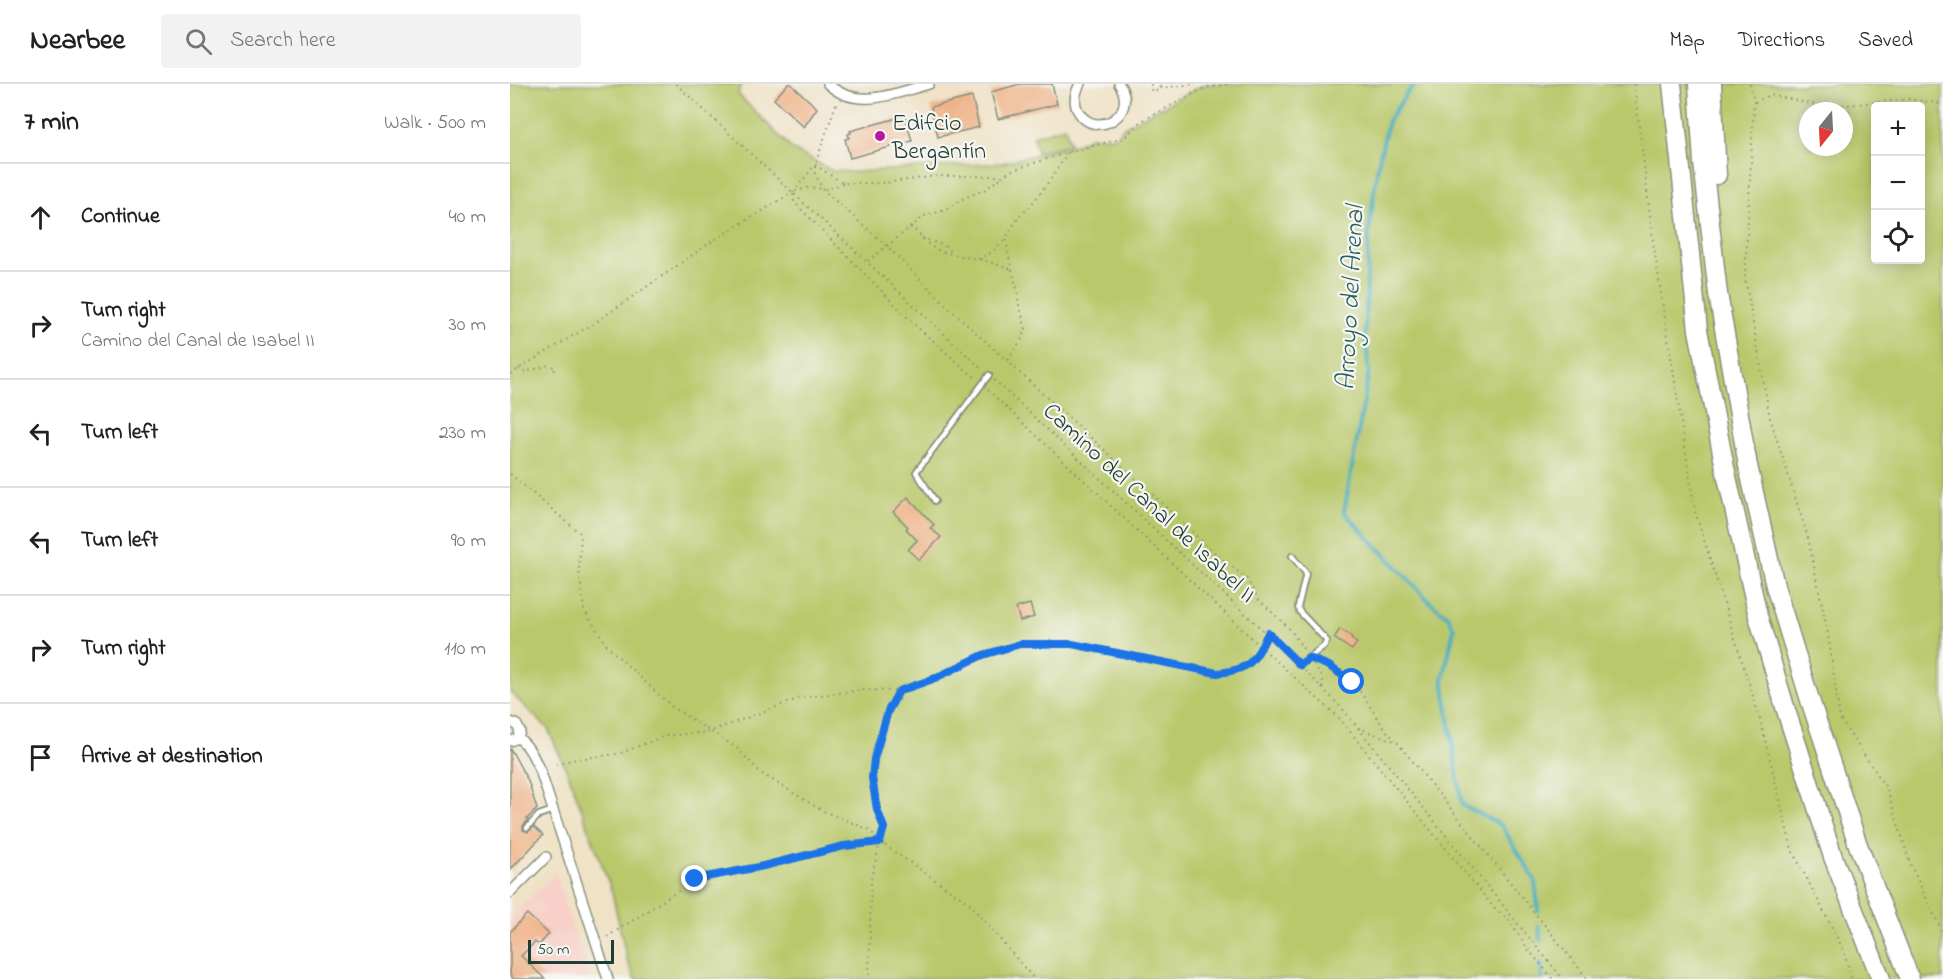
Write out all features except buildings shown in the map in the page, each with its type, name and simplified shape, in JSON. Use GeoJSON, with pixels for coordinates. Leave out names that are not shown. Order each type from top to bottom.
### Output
{"type":"FeatureCollection","features":[{"type":"Feature","properties":{"kind":"highway"},"geometry":{"type":"LineString","coordinates":[[1672,84],[1698,330],[1725,468],[1758,616],[1833,857],[1881,979]]}},
{"type":"Feature","properties":{"kind":"highway"},"geometry":{"type":"LineString","coordinates":[[1698,84],[1703,163],[1717,284],[1748,466],[1775,586],[1858,845],[1910,979]]}},
{"type":"Feature","properties":{"kind":"highway"},"geometry":{"type":"LineString","coordinates":[[1712,84],[1722,240],[1736,355],[1734,388]]}},
{"type":"Feature","properties":{"kind":"street"},"geometry":{"type":"LineString","coordinates":[[828,84],[843,95],[858,99],[873,99],[929,84]]}},
{"type":"Feature","properties":{"kind":"street"},"geometry":{"type":"LineString","coordinates":[[1080,84],[1074,98],[1079,114],[1085,120],[1101,124],[1111,122],[1118,117],[1123,108],[1125,99],[1119,84]]}},
{"type":"Feature","properties":{"kind":"street"},"geometry":{"type":"LineString","coordinates":[[510,722],[519,727],[520,734],[514,740],[525,743],[535,757],[608,979]]}},
{"type":"Feature","properties":{"kind":"street"},"geometry":{"type":"LineString","coordinates":[[510,893],[546,857]]}},
{"type":"Feature","properties":{"kind":"lane"},"geometry":{"type":"LineString","coordinates":[[935,501],[916,472],[989,375]]}},
{"type":"Feature","properties":{"kind":"lane"},"geometry":{"type":"LineString","coordinates":[[1292,556],[1306,573],[1299,611],[1327,641],[1300,665]]}},
{"type":"Feature","properties":{"kind":"lane"},"geometry":{"type":"LineString","coordinates":[[527,828],[539,815],[553,810]]}},
{"type":"Feature","properties":{"kind":"path","name":"Camino del Canal de Isabel II"},"geometry":{"type":"LineString","coordinates":[[676,84],[1300,665],[1341,707],[1563,979]]}},
{"type":"Feature","properties":{"kind":"path"},"geometry":{"type":"LineString","coordinates":[[1151,84],[1150,89],[1153,92],[1158,92],[1160,85],[1194,84]]}},
{"type":"Feature","properties":{"kind":"path"},"geometry":{"type":"LineString","coordinates":[[868,262],[926,215],[944,211],[964,198],[986,189],[1010,171],[1068,152],[1124,138],[1140,122],[1204,88],[1228,84]]}},
{"type":"Feature","properties":{"kind":"path"},"geometry":{"type":"LineString","coordinates":[[1634,84],[1656,260],[1695,511],[1760,719],[1792,850],[1843,949],[1852,979]]}},
{"type":"Feature","properties":{"kind":"path"},"geometry":{"type":"LineString","coordinates":[[1750,84],[1754,102],[1745,278],[1770,418],[1808,538],[1828,634],[1840,719],[1887,789],[1911,866],[1943,933]]}},
{"type":"Feature","properties":{"kind":"path"},"geometry":{"type":"LineString","coordinates":[[1754,102],[1770,95],[1826,107],[1909,99],[1943,104]]}},
{"type":"Feature","properties":{"kind":"path"},"geometry":{"type":"LineString","coordinates":[[836,104],[815,165],[815,172],[822,189],[888,247],[921,281],[1210,549],[1246,578],[1259,600],[1290,628],[1323,679],[1322,689]]}},
{"type":"Feature","properties":{"kind":"path"},"geometry":{"type":"LineString","coordinates":[[979,259],[992,252],[1006,238],[1019,216],[1036,199],[1068,152]]}},
{"type":"Feature","properties":{"kind":"path"},"geometry":{"type":"LineString","coordinates":[[815,165],[793,192],[794,202],[917,327],[1338,717],[1495,909],[1508,919],[1528,949],[1553,979]]}},
{"type":"Feature","properties":{"kind":"path"},"geometry":{"type":"LineString","coordinates":[[815,165],[843,183]]}},
{"type":"Feature","properties":{"kind":"path"},"geometry":{"type":"LineString","coordinates":[[510,374],[599,320],[711,242],[793,192],[807,188],[829,189],[843,183],[885,183],[937,176],[1003,176]]}},
{"type":"Feature","properties":{"kind":"path"},"geometry":{"type":"LineString","coordinates":[[909,227],[915,229],[922,238],[939,250],[1011,268]]}},
{"type":"Feature","properties":{"kind":"path"},"geometry":{"type":"LineString","coordinates":[[922,238],[945,246],[953,254]]}},
{"type":"Feature","properties":{"kind":"path"},"geometry":{"type":"LineString","coordinates":[[1006,238],[1018,292],[1018,302],[1026,329],[1008,362]]}},
{"type":"Feature","properties":{"kind":"path"},"geometry":{"type":"LineString","coordinates":[[518,369],[525,372],[549,365],[556,368],[552,373]]}},
{"type":"Feature","properties":{"kind":"path"},"geometry":{"type":"LineString","coordinates":[[510,474],[581,534],[579,570],[585,610],[608,647],[672,708],[737,748],[761,773],[823,811],[870,830],[880,842],[969,903],[1034,979]]}},
{"type":"Feature","properties":{"kind":"path"},"geometry":{"type":"LineString","coordinates":[[556,764],[618,754],[665,736],[709,732],[800,698],[862,690],[899,691],[933,679],[983,655],[1020,644],[1072,644],[1217,673],[1237,671],[1254,659],[1268,633]]}},
{"type":"Feature","properties":{"kind":"path"},"geometry":{"type":"LineString","coordinates":[[1309,658],[1329,666],[1352,682],[1385,730],[1588,979]]}},
{"type":"Feature","properties":{"kind":"path"},"geometry":{"type":"LineString","coordinates":[[869,979],[871,880],[884,828],[877,809],[872,778],[874,759],[888,711],[899,691]]}},
{"type":"Feature","properties":{"kind":"path"},"geometry":{"type":"LineString","coordinates":[[1358,728],[1397,742]]}},
{"type":"Feature","properties":{"kind":"path"},"geometry":{"type":"LineString","coordinates":[[607,937],[695,879],[759,867],[844,846],[880,842]]}},
{"type":"Feature","properties":{"kind":"shaded area"},"geometry":{"type":"Polygon","coordinates":[[[555,873],[590,979],[510,979],[510,919],[555,873]]]}},
{"type":"Feature","properties":{"kind":"green space"},"geometry":{"type":"Polygon","coordinates":[[[510,84],[742,84],[738,94],[793,150],[833,171],[856,172],[1002,163],[1075,145],[1090,137],[1115,137],[1125,126],[1205,84],[1943,84],[1943,979],[635,979],[627,960],[612,892],[570,778],[548,729],[510,692],[510,84]]]}},
{"type":"Feature","properties":{"kind":"green space"},"geometry":{"type":"Polygon","coordinates":[[[1065,127],[1070,144],[1037,152],[1033,136],[1065,127]]]}},
{"type":"Feature","properties":{"kind":"waterway","name":"Arroyo del Arenal"},"geometry":{"type":"LineString","coordinates":[[1416,84],[1388,121],[1378,165],[1369,229],[1365,334],[1369,372],[1344,512],[1431,603],[1448,616],[1454,629],[1443,679],[1462,805],[1501,825],[1535,880],[1538,911]]}},
{"type":"Feature","properties":{"kind":"waterway","name":"Arroyo del Arenal"},"geometry":{"type":"LineString","coordinates":[[1539,926],[1540,939]]}},
{"type":"Feature","properties":{"kind":"waterway","name":"Arroyo del Arenal"},"geometry":{"type":"LineString","coordinates":[[1541,963],[1542,979]]}},
{"type":"Feature","properties":{"kind":"place","name":"Edifcio Bergantín"},"geometry":{"type":"Point","coordinates":[880,136]}},
{"type":"Feature","properties":{"kind":"route"},"geometry":{"type":"LineString","coordinates":[[695,879],[759,867],[844,846],[880,842],[884,828],[877,809],[872,778],[874,759],[888,711],[899,691],[933,679],[983,655],[1020,644],[1072,644],[1217,673],[1237,671],[1254,659],[1268,633],[1300,665],[1309,658],[1329,666],[1352,682]]}}]}
